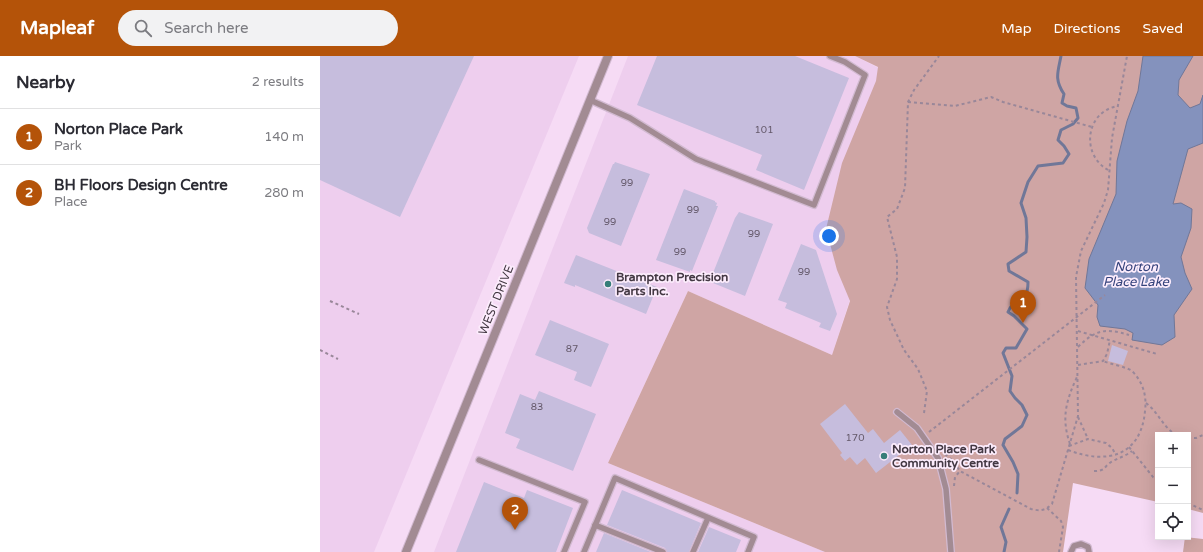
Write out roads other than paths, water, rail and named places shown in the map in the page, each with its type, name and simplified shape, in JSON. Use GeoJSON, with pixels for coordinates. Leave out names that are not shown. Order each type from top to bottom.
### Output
{"type":"FeatureCollection","features":[{"type":"Feature","properties":{"kind":"street","name":"WEST DRIVE"},"geometry":{"type":"LineString","coordinates":[[406,552],[608,56]]}},
{"type":"Feature","properties":{"kind":"lane"},"geometry":{"type":"LineString","coordinates":[[590,100],[630,118],[696,159],[814,205],[865,75],[845,62],[830,56]]}},
{"type":"Feature","properties":{"kind":"lane"},"geometry":{"type":"LineString","coordinates":[[897,412],[917,428],[938,458],[946,489],[951,552]]}},
{"type":"Feature","properties":{"kind":"lane"},"geometry":{"type":"LineString","coordinates":[[479,460],[585,502],[564,552]]}},
{"type":"Feature","properties":{"kind":"lane"},"geometry":{"type":"LineString","coordinates":[[584,552],[615,478],[754,537],[748,552]]}},
{"type":"Feature","properties":{"kind":"lane"},"geometry":{"type":"LineString","coordinates":[[693,552],[708,518]]}},
{"type":"Feature","properties":{"kind":"lane"},"geometry":{"type":"LineString","coordinates":[[595,525],[663,552]]}},
{"type":"Feature","properties":{"kind":"lane"},"geometry":{"type":"LineString","coordinates":[[1071,552],[1074,546],[1081,544],[1088,547],[1089,552]]}},
{"type":"Feature","properties":{"kind":"water","name":"Norton Place Lake"},"geometry":{"type":"Polygon","coordinates":[[[1143,56],[1193,56],[1179,80],[1178,95],[1190,108],[1200,104],[1203,95],[1203,143],[1188,149],[1173,204],[1181,203],[1192,209],[1191,228],[1181,257],[1185,273],[1192,289],[1174,315],[1175,337],[1162,345],[1132,340],[1133,333],[1125,329],[1100,326],[1097,317],[1098,305],[1085,288],[1089,259],[1116,194],[1117,161],[1127,121],[1138,91],[1143,56]]]}},
{"type":"Feature","properties":{"kind":"waterway"},"geometry":{"type":"LineString","coordinates":[[1017,493],[1018,474],[1003,445],[1005,439],[1022,426],[1027,415],[1022,405],[1010,391],[1012,376],[1003,353],[1006,348],[1016,348],[1027,329],[1008,312],[1014,304],[1026,295],[1028,282],[1009,271],[1008,264],[1026,252],[1026,218],[1021,203],[1028,182],[1038,166],[1063,163],[1069,154],[1058,140],[1061,130],[1073,124],[1078,118],[1076,108],[1062,103],[1064,94],[1058,80],[1061,56]]}},
{"type":"Feature","properties":{"kind":"waterway"},"geometry":{"type":"LineString","coordinates":[[1004,552],[1006,542],[1001,527],[1009,509]]}},
{"type":"Feature","properties":{"kind":"place","name":"Brampton Precision Parts Inc."},"geometry":{"type":"Point","coordinates":[608,284]}},
{"type":"Feature","properties":{"kind":"place","name":"Norton Place Park"},"geometry":{"type":"Point","coordinates":[1023,323]}},
{"type":"Feature","properties":{"kind":"place","name":"Norton Place Park Community Centre"},"geometry":{"type":"Point","coordinates":[884,456]}},
{"type":"Feature","properties":{"kind":"place","name":"BH Floors Design Centre"},"geometry":{"type":"Point","coordinates":[515,530]}}]}
